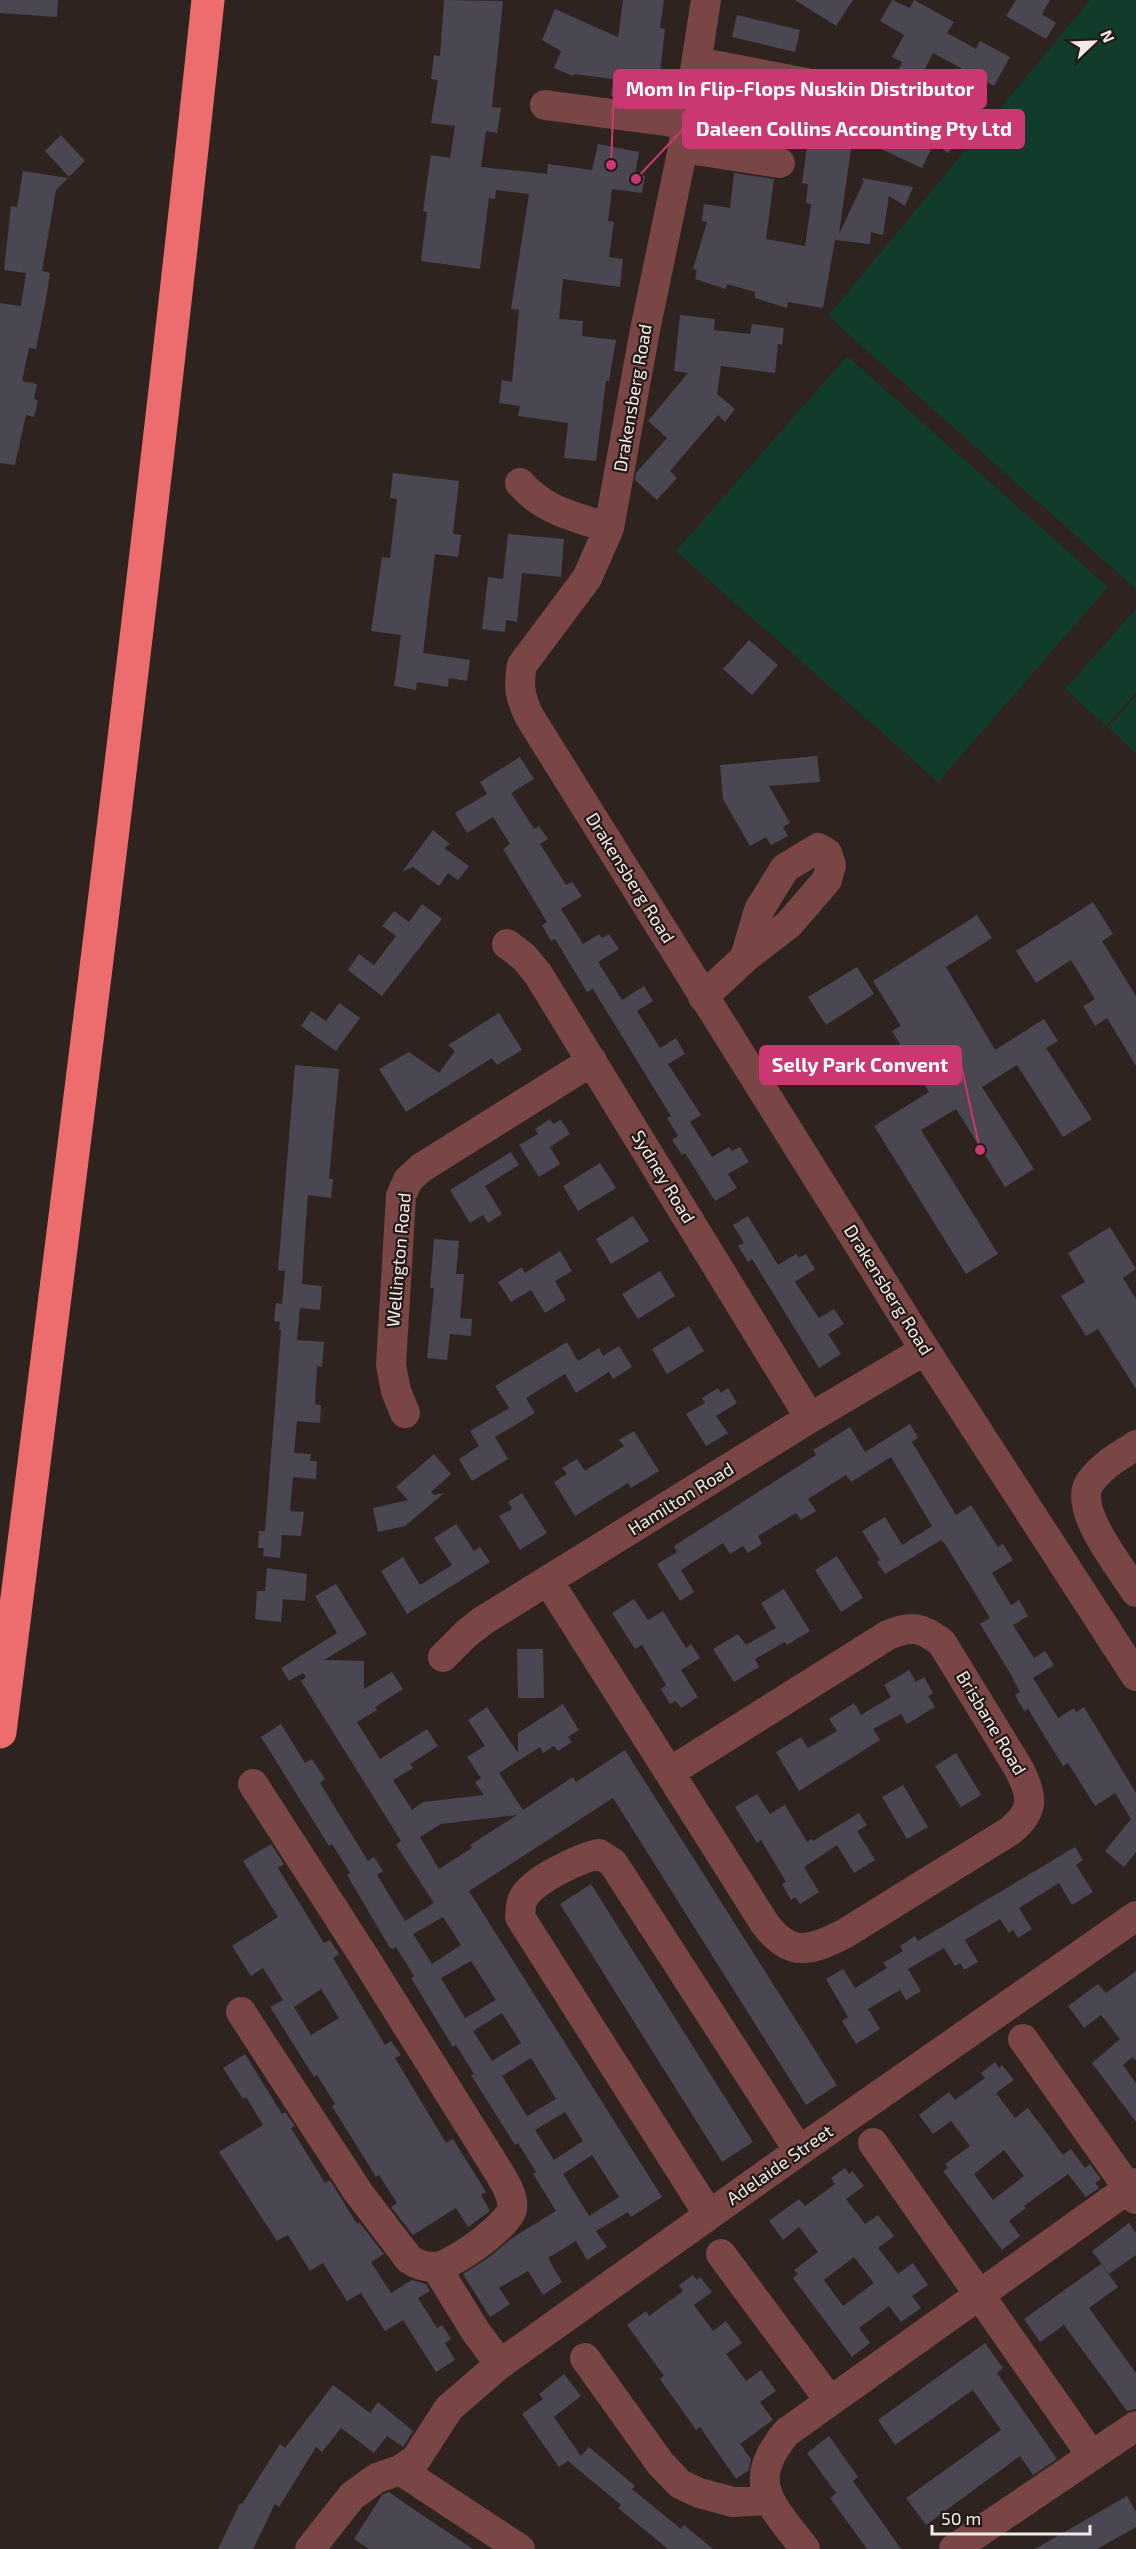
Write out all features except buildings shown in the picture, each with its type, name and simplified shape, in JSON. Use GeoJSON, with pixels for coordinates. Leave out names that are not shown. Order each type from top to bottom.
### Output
{"type":"FeatureCollection","features":[{"type":"Feature","properties":{"kind":"highway"},"geometry":{"type":"LineString","coordinates":[[0,1732],[171,348],[208,0]]}},
{"type":"Feature","properties":{"kind":"street","name":"Drakensberg Road"},"geometry":{"type":"LineString","coordinates":[[706,0],[685,136],[645,330],[609,528],[587,578],[522,665],[519,681],[520,695],[529,716],[703,997],[1136,1676]]}},
{"type":"Feature","properties":{"kind":"street"},"geometry":{"type":"LineString","coordinates":[[697,62],[853,92],[899,117]]}},
{"type":"Feature","properties":{"kind":"street"},"geometry":{"type":"LineString","coordinates":[[545,105],[685,136],[780,163]]}},
{"type":"Feature","properties":{"kind":"street"},"geometry":{"type":"LineString","coordinates":[[520,483],[534,499],[554,509],[609,528]]}},
{"type":"Feature","properties":{"kind":"street","name":"Sydney Road"},"geometry":{"type":"LineString","coordinates":[[507,944],[524,957],[538,974],[810,1418]]}},
{"type":"Feature","properties":{"kind":"street"},"geometry":{"type":"LineString","coordinates":[[703,997],[745,958]]}},
{"type":"Feature","properties":{"kind":"street","name":"Wellington Road"},"geometry":{"type":"LineString","coordinates":[[405,1413],[396,1391],[391,1365],[401,1196],[408,1180],[421,1168],[592,1061]]}},
{"type":"Feature","properties":{"kind":"street","name":"Hamilton Road"},"geometry":{"type":"LineString","coordinates":[[443,1657],[484,1620],[549,1582],[810,1418],[926,1350]]}},
{"type":"Feature","properties":{"kind":"street"},"geometry":{"type":"LineString","coordinates":[[1133,1580],[1090,1518],[1085,1498],[1090,1483],[1099,1472],[1136,1445]]}},
{"type":"Feature","properties":{"kind":"street","name":"Brisbane Road"},"geometry":{"type":"LineString","coordinates":[[549,1582],[765,1924],[783,1943],[808,1949],[844,1934],[1010,1831],[1023,1820],[1030,1799],[1028,1786],[1019,1769],[942,1642],[927,1631],[914,1629],[902,1629],[888,1635],[670,1772]]}},
{"type":"Feature","properties":{"kind":"street"},"geometry":{"type":"LineString","coordinates":[[241,2012],[358,2192],[395,2243],[415,2264],[436,2267],[463,2254],[502,2225],[512,2209],[510,2194],[500,2174],[253,1784]]}},
{"type":"Feature","properties":{"kind":"street"},"geometry":{"type":"LineString","coordinates":[[709,2215],[520,1917],[523,1899],[529,1891],[566,1866],[586,1857],[599,1854],[613,1863],[799,2151]]}},
{"type":"Feature","properties":{"kind":"street","name":"Adelaide Street"},"geometry":{"type":"LineString","coordinates":[[400,2470],[416,2458],[449,2408],[500,2364],[799,2151],[1136,1916]]}},
{"type":"Feature","properties":{"kind":"street"},"geometry":{"type":"LineString","coordinates":[[806,2549],[768,2500],[765,2487],[765,2473],[772,2449],[787,2432],[979,2295],[1133,2190],[1023,2039]]}},
{"type":"Feature","properties":{"kind":"street"},"geometry":{"type":"LineString","coordinates":[[873,2143],[1092,2456]]}},
{"type":"Feature","properties":{"kind":"street"},"geometry":{"type":"LineString","coordinates":[[721,2254],[830,2401]]}},
{"type":"Feature","properties":{"kind":"street"},"geometry":{"type":"LineString","coordinates":[[436,2267],[476,2332],[500,2364]]}},
{"type":"Feature","properties":{"kind":"street"},"geometry":{"type":"LineString","coordinates":[[585,2358],[660,2463],[680,2484],[699,2493],[733,2502],[768,2500]]}},
{"type":"Feature","properties":{"kind":"street"},"geometry":{"type":"LineString","coordinates":[[954,2549],[1136,2426]]}},
{"type":"Feature","properties":{"kind":"street"},"geometry":{"type":"LineString","coordinates":[[310,2549],[352,2496],[377,2478],[400,2470],[512,2547]]}},
{"type":"Feature","properties":{"kind":"green space"},"geometry":{"type":"Polygon","coordinates":[[[1090,0],[1136,0],[1136,589],[828,316],[1090,0]]]}},
{"type":"Feature","properties":{"kind":"green space"},"geometry":{"type":"Polygon","coordinates":[[[847,356],[1108,587],[938,782],[676,551],[847,356]]]}},
{"type":"Feature","properties":{"kind":"green space"},"geometry":{"type":"Polygon","coordinates":[[[1136,609],[1136,692],[1106,726],[1065,689],[1136,609]]]}},
{"type":"Feature","properties":{"kind":"green space"},"geometry":{"type":"Polygon","coordinates":[[[1136,696],[1136,753],[1108,727],[1136,696]]]}},
{"type":"Feature","properties":{"kind":"place","name":"Mom In Flip-Flops Nuskin Distributor"},"geometry":{"type":"Point","coordinates":[611,165]}},
{"type":"Feature","properties":{"kind":"place","name":"Daleen Collins Accounting Pty Ltd"},"geometry":{"type":"Point","coordinates":[636,179]}},
{"type":"Feature","properties":{"kind":"place","name":"Selly Park Convent"},"geometry":{"type":"Point","coordinates":[980,1150]}}]}
